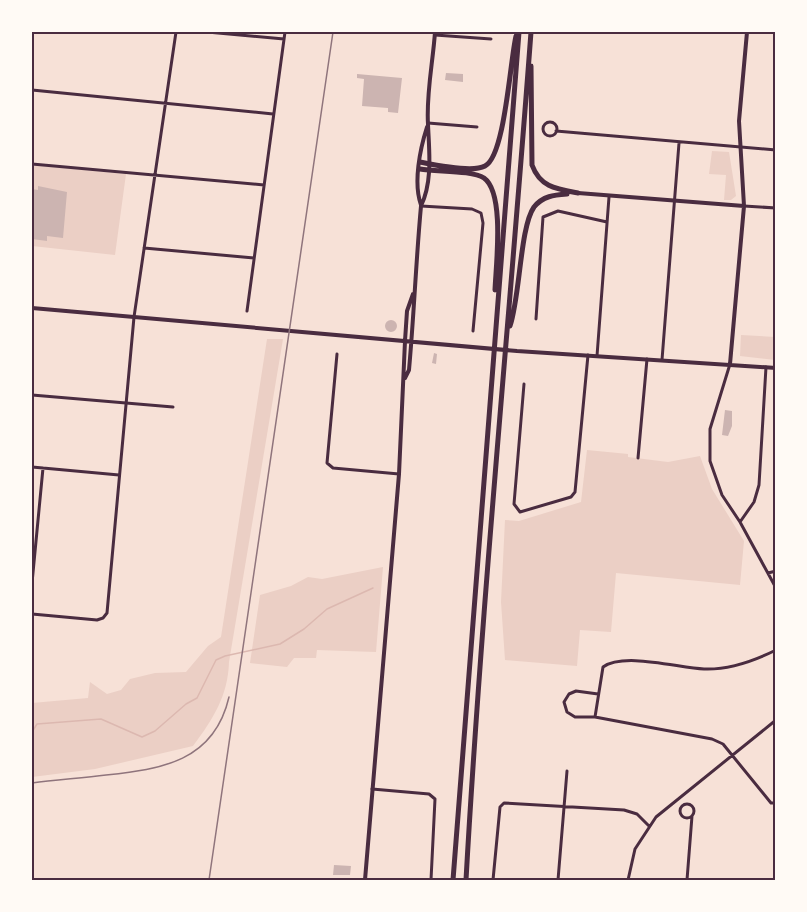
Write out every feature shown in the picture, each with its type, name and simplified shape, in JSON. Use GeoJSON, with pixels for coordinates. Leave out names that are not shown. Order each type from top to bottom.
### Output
{"type":"FeatureCollection","features":[{"type":"Feature","properties":{"kind":"highway"},"geometry":{"type":"LineString","coordinates":[[428,167],[474,169],[487,165],[493,159],[501,139],[518,32]]}},
{"type":"Feature","properties":{"kind":"highway"},"geometry":{"type":"LineString","coordinates":[[453,880],[493,343],[504,241],[518,32]]}},
{"type":"Feature","properties":{"kind":"highway"},"geometry":{"type":"LineString","coordinates":[[530,33],[532,165],[541,183],[555,189],[578,193]]}},
{"type":"Feature","properties":{"kind":"highway"},"geometry":{"type":"LineString","coordinates":[[466,880],[476,699],[506,359],[530,33]]}},
{"type":"Feature","properties":{"kind":"highway"},"geometry":{"type":"LineString","coordinates":[[420,165],[483,177],[495,194],[495,324]]}},
{"type":"Feature","properties":{"kind":"highway"},"geometry":{"type":"LineString","coordinates":[[507,334],[516,310],[527,228],[534,207],[552,195],[578,193]]}},
{"type":"Feature","properties":{"kind":"main road"},"geometry":{"type":"LineString","coordinates":[[730,364],[744,206],[739,147],[747,32]]}},
{"type":"Feature","properties":{"kind":"main road"},"geometry":{"type":"LineString","coordinates":[[404,378],[409,370],[421,206],[426,195],[430,141],[428,123],[435,33]]}},
{"type":"Feature","properties":{"kind":"main road"},"geometry":{"type":"LineString","coordinates":[[421,206],[418,196],[420,165],[422,142],[428,123]]}},
{"type":"Feature","properties":{"kind":"main road"},"geometry":{"type":"LineString","coordinates":[[578,193],[744,206]]}},
{"type":"Feature","properties":{"kind":"main road"},"geometry":{"type":"LineString","coordinates":[[365,880],[399,474],[405,341],[408,311],[413,294]]}},
{"type":"Feature","properties":{"kind":"main road"},"geometry":{"type":"LineString","coordinates":[[32,308],[412,342],[776,368]]}},
{"type":"Feature","properties":{"kind":"street"},"geometry":{"type":"LineString","coordinates":[[32,614],[103,618],[107,613],[134,317],[176,32]]}},
{"type":"Feature","properties":{"kind":"street"},"geometry":{"type":"LineString","coordinates":[[207,32],[284,39]]}},
{"type":"Feature","properties":{"kind":"street"},"geometry":{"type":"LineString","coordinates":[[247,311],[285,32]]}},
{"type":"Feature","properties":{"kind":"street"},"geometry":{"type":"LineString","coordinates":[[435,33],[491,39]]}},
{"type":"Feature","properties":{"kind":"street"},"geometry":{"type":"LineString","coordinates":[[32,90],[273,114]]}},
{"type":"Feature","properties":{"kind":"street"},"geometry":{"type":"LineString","coordinates":[[556,131],[557,127],[552,122],[544,125],[547,135],[556,131],[776,150]]}},
{"type":"Feature","properties":{"kind":"street"},"geometry":{"type":"LineString","coordinates":[[428,123],[477,127]]}},
{"type":"Feature","properties":{"kind":"street"},"geometry":{"type":"LineString","coordinates":[[662,360],[679,143]]}},
{"type":"Feature","properties":{"kind":"street"},"geometry":{"type":"LineString","coordinates":[[32,164],[264,185]]}},
{"type":"Feature","properties":{"kind":"street"},"geometry":{"type":"LineString","coordinates":[[597,356],[609,197]]}},
{"type":"Feature","properties":{"kind":"street"},"geometry":{"type":"LineString","coordinates":[[421,206],[472,209],[481,213],[483,223],[473,332]]}},
{"type":"Feature","properties":{"kind":"street"},"geometry":{"type":"LineString","coordinates":[[744,206],[776,208]]}},
{"type":"Feature","properties":{"kind":"street"},"geometry":{"type":"LineString","coordinates":[[536,319],[543,217],[552,211],[558,211],[607,222]]}},
{"type":"Feature","properties":{"kind":"street"},"geometry":{"type":"LineString","coordinates":[[144,248],[254,258]]}},
{"type":"Feature","properties":{"kind":"street"},"geometry":{"type":"LineString","coordinates":[[337,354],[327,461],[333,468],[399,474]]}},
{"type":"Feature","properties":{"kind":"street"},"geometry":{"type":"LineString","coordinates":[[524,384],[514,504],[520,512],[570,496],[575,492],[588,355]]}},
{"type":"Feature","properties":{"kind":"street"},"geometry":{"type":"LineString","coordinates":[[638,458],[647,359]]}},
{"type":"Feature","properties":{"kind":"street"},"geometry":{"type":"LineString","coordinates":[[730,364],[711,423],[709,445],[715,479],[776,588]]}},
{"type":"Feature","properties":{"kind":"street"},"geometry":{"type":"LineString","coordinates":[[740,522],[754,502],[759,485],[766,367]]}},
{"type":"Feature","properties":{"kind":"street"},"geometry":{"type":"LineString","coordinates":[[32,395],[173,407]]}},
{"type":"Feature","properties":{"kind":"street"},"geometry":{"type":"LineString","coordinates":[[32,467],[119,475]]}},
{"type":"Feature","properties":{"kind":"street"},"geometry":{"type":"LineString","coordinates":[[32,583],[42,468]]}},
{"type":"Feature","properties":{"kind":"street"},"geometry":{"type":"LineString","coordinates":[[768,573],[776,571]]}},
{"type":"Feature","properties":{"kind":"street"},"geometry":{"type":"LineString","coordinates":[[595,717],[603,667],[616,662],[632,661],[706,669],[732,667],[776,650]]}},
{"type":"Feature","properties":{"kind":"street"},"geometry":{"type":"LineString","coordinates":[[598,694],[576,691],[569,694],[564,702],[567,712],[575,717],[595,717],[712,739],[723,744],[771,803],[776,803]]}},
{"type":"Feature","properties":{"kind":"street"},"geometry":{"type":"LineString","coordinates":[[628,880],[635,849],[656,817],[776,720]]}},
{"type":"Feature","properties":{"kind":"street"},"geometry":{"type":"LineString","coordinates":[[558,880],[567,771]]}},
{"type":"Feature","properties":{"kind":"street"},"geometry":{"type":"LineString","coordinates":[[372,789],[429,794],[435,799],[431,880]]}},
{"type":"Feature","properties":{"kind":"street"},"geometry":{"type":"LineString","coordinates":[[493,880],[500,807],[504,803],[624,810],[637,814],[649,826]]}},
{"type":"Feature","properties":{"kind":"street"},"geometry":{"type":"LineString","coordinates":[[687,880],[693,807],[687,804],[682,806],[680,810],[682,816],[686,819],[692,816]]}},
{"type":"Feature","properties":{"kind":"shaded area"},"geometry":{"type":"Polygon","coordinates":[[[712,151],[729,152],[736,196],[731,200],[724,200],[726,175],[709,174],[712,151]]]}},
{"type":"Feature","properties":{"kind":"shaded area"},"geometry":{"type":"Polygon","coordinates":[[[32,165],[126,174],[115,255],[32,246],[32,165]]]}},
{"type":"Feature","properties":{"kind":"shaded area"},"geometry":{"type":"Polygon","coordinates":[[[741,335],[775,337],[775,360],[740,356],[741,335]]]}},
{"type":"Feature","properties":{"kind":"shaded area"},"geometry":{"type":"Polygon","coordinates":[[[267,339],[283,339],[226,686],[213,717],[193,746],[95,769],[32,777],[32,703],[88,698],[90,682],[107,694],[121,690],[130,679],[155,673],[186,672],[208,646],[221,637],[267,339]]]}},
{"type":"Feature","properties":{"kind":"shaded area"},"geometry":{"type":"Polygon","coordinates":[[[587,450],[628,454],[628,457],[668,462],[700,456],[712,489],[744,541],[740,585],[616,573],[611,632],[580,630],[577,666],[505,660],[501,602],[505,520],[519,521],[581,502],[587,450]]]}},
{"type":"Feature","properties":{"kind":"shaded area"},"geometry":{"type":"Polygon","coordinates":[[[383,567],[376,652],[317,650],[316,658],[294,658],[287,667],[250,663],[260,595],[291,586],[308,577],[322,579],[383,567]]]}},
{"type":"Feature","properties":{"kind":"building"},"geometry":{"type":"Polygon","coordinates":[[[446,73],[463,74],[463,82],[445,80],[446,73]]]}},
{"type":"Feature","properties":{"kind":"building"},"geometry":{"type":"Polygon","coordinates":[[[357,74],[402,78],[398,113],[388,112],[388,108],[362,106],[364,79],[357,78],[357,74]]]}},
{"type":"Feature","properties":{"kind":"building"},"geometry":{"type":"Polygon","coordinates":[[[38,186],[67,192],[63,238],[47,236],[47,241],[32,239],[32,189],[38,190],[38,186]]]}},
{"type":"Feature","properties":{"kind":"building"},"geometry":{"type":"Polygon","coordinates":[[[391,320],[397,326],[391,332],[385,326],[391,320]]]}},
{"type":"Feature","properties":{"kind":"building"},"geometry":{"type":"Polygon","coordinates":[[[434,353],[437,354],[436,364],[432,363],[434,353]]]}},
{"type":"Feature","properties":{"kind":"building"},"geometry":{"type":"Polygon","coordinates":[[[725,410],[732,411],[732,426],[728,436],[722,435],[725,410]]]}},
{"type":"Feature","properties":{"kind":"building"},"geometry":{"type":"Polygon","coordinates":[[[334,865],[351,866],[350,875],[333,875],[334,865]]]}},
{"type":"Feature","properties":{"kind":"waterway"},"geometry":{"type":"LineString","coordinates":[[32,732],[37,724],[101,719],[142,737],[155,731],[186,704],[197,698],[216,660],[280,644],[304,629],[327,609],[373,588]]}},
{"type":"Feature","properties":{"kind":"railway"},"geometry":{"type":"LineString","coordinates":[[209,880],[333,32]]}},
{"type":"Feature","properties":{"kind":"railway"},"geometry":{"type":"LineString","coordinates":[[32,783],[126,773],[165,765],[182,758],[198,749],[211,736],[222,719],[229,697]]}}]}
